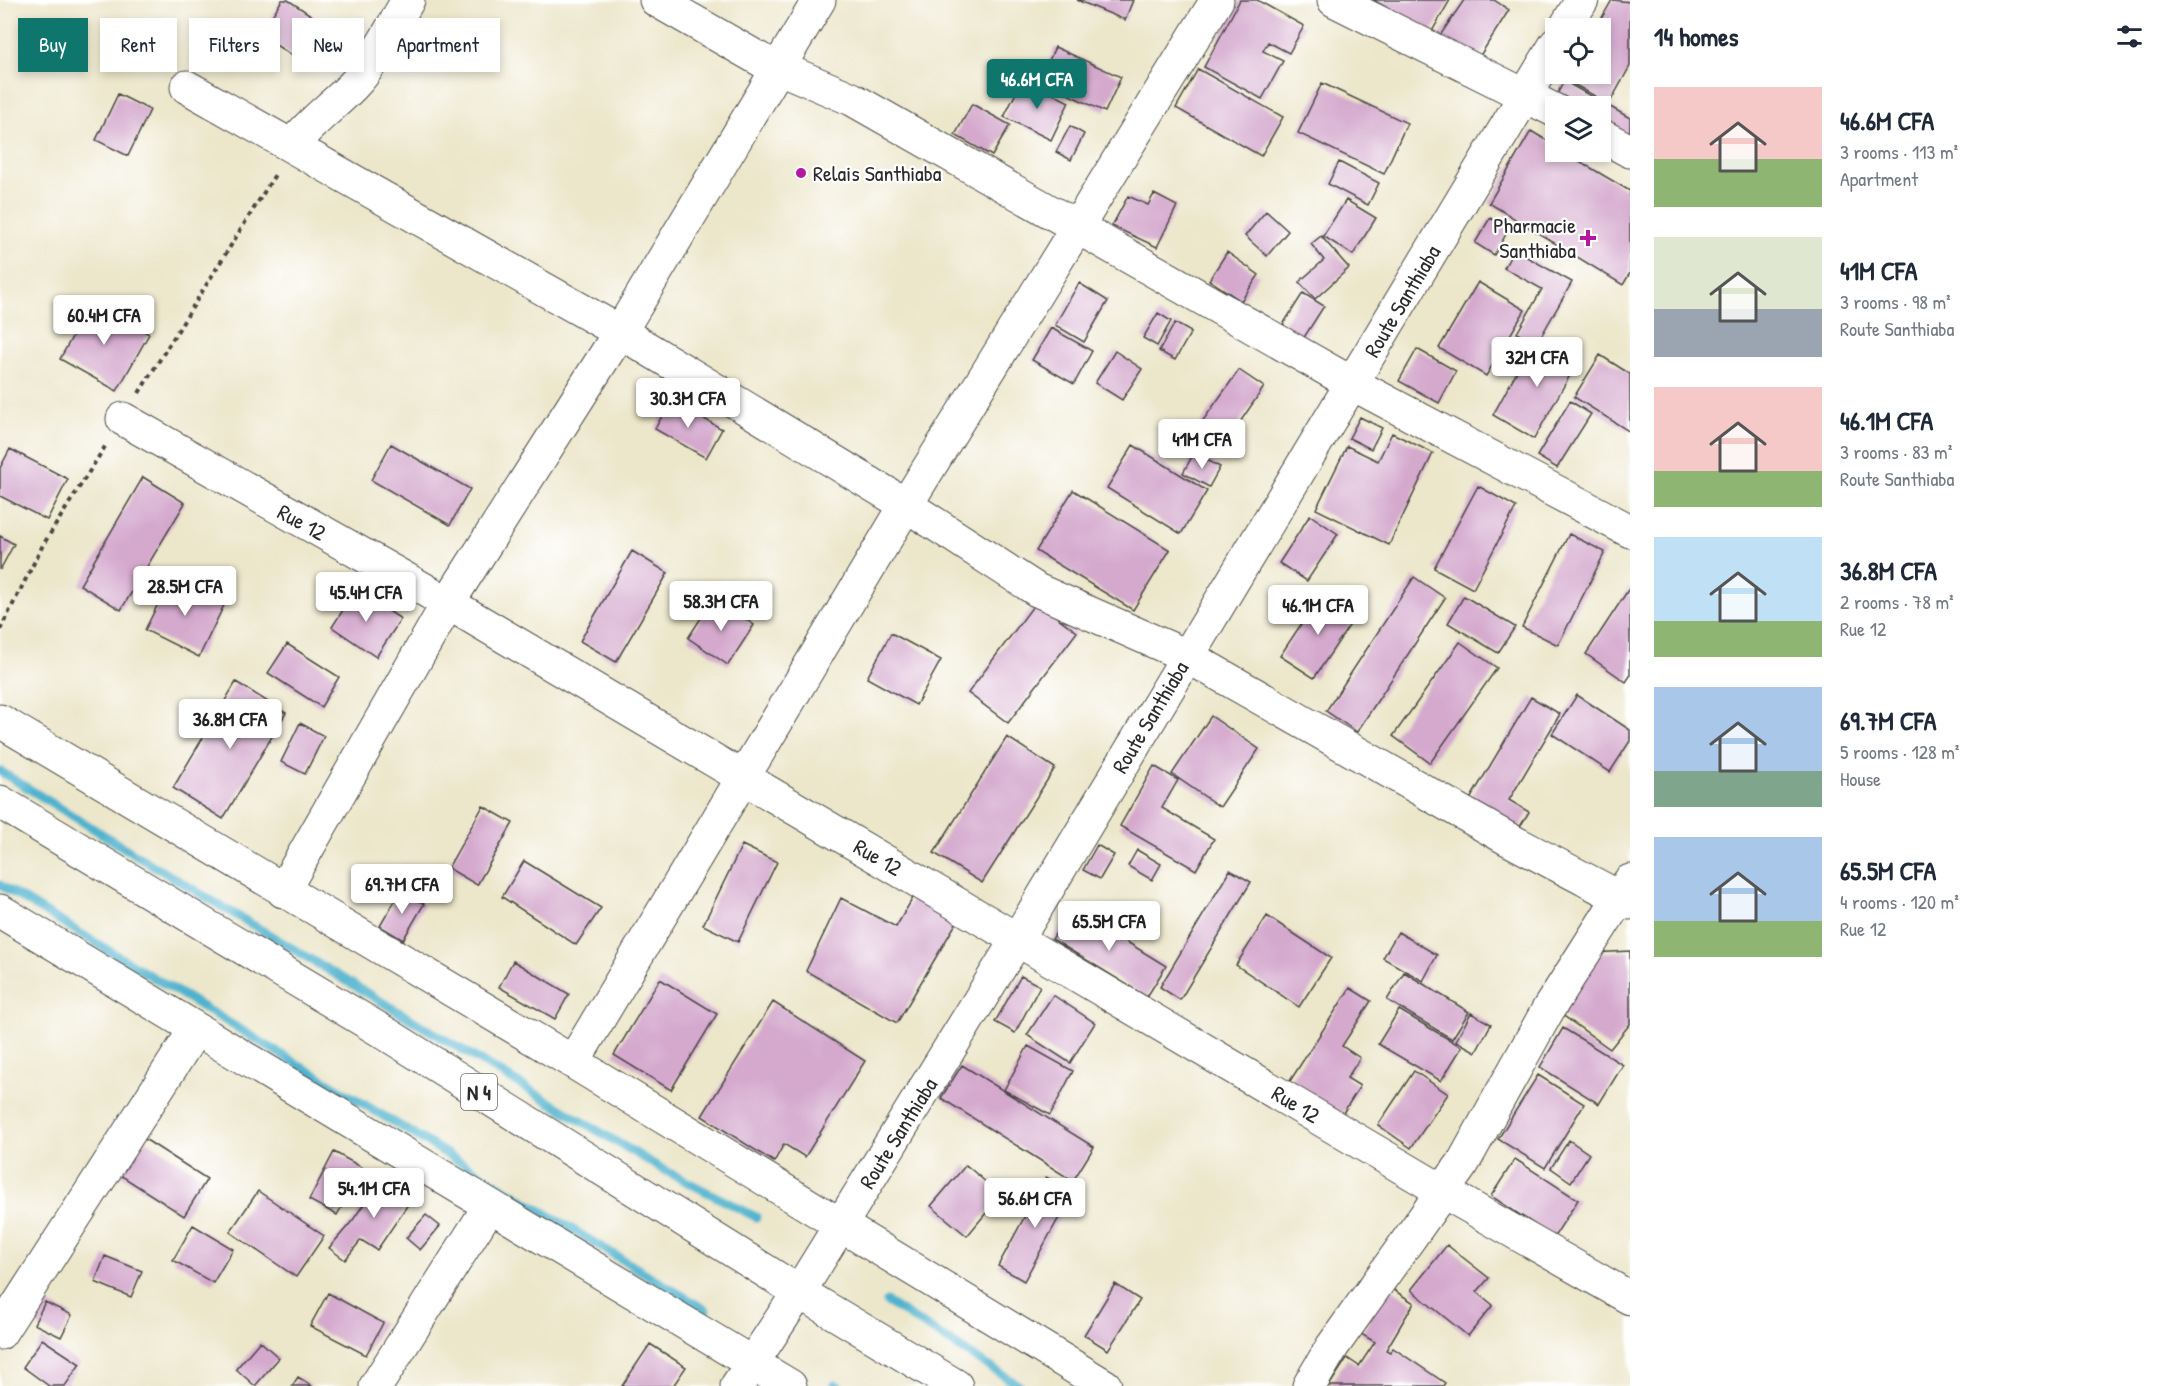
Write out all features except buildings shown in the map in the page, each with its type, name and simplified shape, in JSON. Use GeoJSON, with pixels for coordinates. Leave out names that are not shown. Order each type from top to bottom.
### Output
{"type":"FeatureCollection","features":[{"type":"Feature","properties":{"kind":"main road"},"geometry":{"type":"LineString","coordinates":[[292,146],[306,127],[358,79],[371,63],[408,0]]}},
{"type":"Feature","properties":{"kind":"main road"},"geometry":{"type":"LineString","coordinates":[[656,0],[737,48],[852,99],[1353,384],[1630,531]]}},
{"type":"Feature","properties":{"kind":"main road"},"geometry":{"type":"LineString","coordinates":[[284,891],[448,603],[620,332],[819,0]]}},
{"type":"Feature","properties":{"kind":"main road"},"geometry":{"type":"LineString","coordinates":[[573,1062],[906,505],[1217,0]]}},
{"type":"Feature","properties":{"kind":"main road"},"geometry":{"type":"LineString","coordinates":[[1334,0],[1545,105]]}},
{"type":"Feature","properties":{"kind":"main road"},"geometry":{"type":"LineString","coordinates":[[1571,18],[1582,0]]}},
{"type":"Feature","properties":{"kind":"main road","name":"Route Santhiaba"},"geometry":{"type":"LineString","coordinates":[[745,1374],[840,1227],[1018,938],[1545,62]]}},
{"type":"Feature","properties":{"kind":"main road"},"geometry":{"type":"LineString","coordinates":[[187,87],[620,332],[906,505],[1037,590],[1187,656],[1508,839],[1626,894],[1549,1008],[1478,1140],[1444,1192],[1332,1347],[1309,1386]]}},
{"type":"Feature","properties":{"kind":"main road"},"geometry":{"type":"LineString","coordinates":[[1611,141],[1630,151]]}},
{"type":"Feature","properties":{"kind":"main road","name":"Rue 12"},"geometry":{"type":"LineString","coordinates":[[123,419],[448,603],[1444,1192],[1630,1298]]}},
{"type":"Feature","properties":{"kind":"main road"},"geometry":{"type":"LineString","coordinates":[[0,722],[573,1062],[840,1227],[1105,1386]]}},
{"type":"Feature","properties":{"kind":"main road","name":"N 4"},"geometry":{"type":"LineString","coordinates":[[0,801],[386,1033],[799,1292],[956,1386]]}},
{"type":"Feature","properties":{"kind":"main road"},"geometry":{"type":"LineString","coordinates":[[0,911],[489,1206],[745,1374],[790,1386]]}},
{"type":"Feature","properties":{"kind":"main road"},"geometry":{"type":"LineString","coordinates":[[0,1333],[9,1295],[195,1030]]}},
{"type":"Feature","properties":{"kind":"main road"},"geometry":{"type":"LineString","coordinates":[[376,1386],[489,1206]]}},
{"type":"Feature","properties":{"kind":"path"},"geometry":{"type":"LineString","coordinates":[[0,630],[43,546],[88,470],[123,419],[292,146]]}},
{"type":"Feature","properties":{"kind":"waterway"},"geometry":{"type":"LineString","coordinates":[[0,771],[154,866],[662,1169],[756,1217]]}},
{"type":"Feature","properties":{"kind":"waterway"},"geometry":{"type":"LineString","coordinates":[[0,885],[706,1310]]}},
{"type":"Feature","properties":{"kind":"waterway"},"geometry":{"type":"LineString","coordinates":[[887,1302],[1020,1386]]}},
{"type":"Feature","properties":{"kind":"place","name":"Relais Santhiaba"},"geometry":{"type":"Point","coordinates":[801,173]}},
{"type":"Feature","properties":{"kind":"place","name":"Pharmacie Santhiaba"},"geometry":{"type":"Point","coordinates":[1588,238]}}]}
